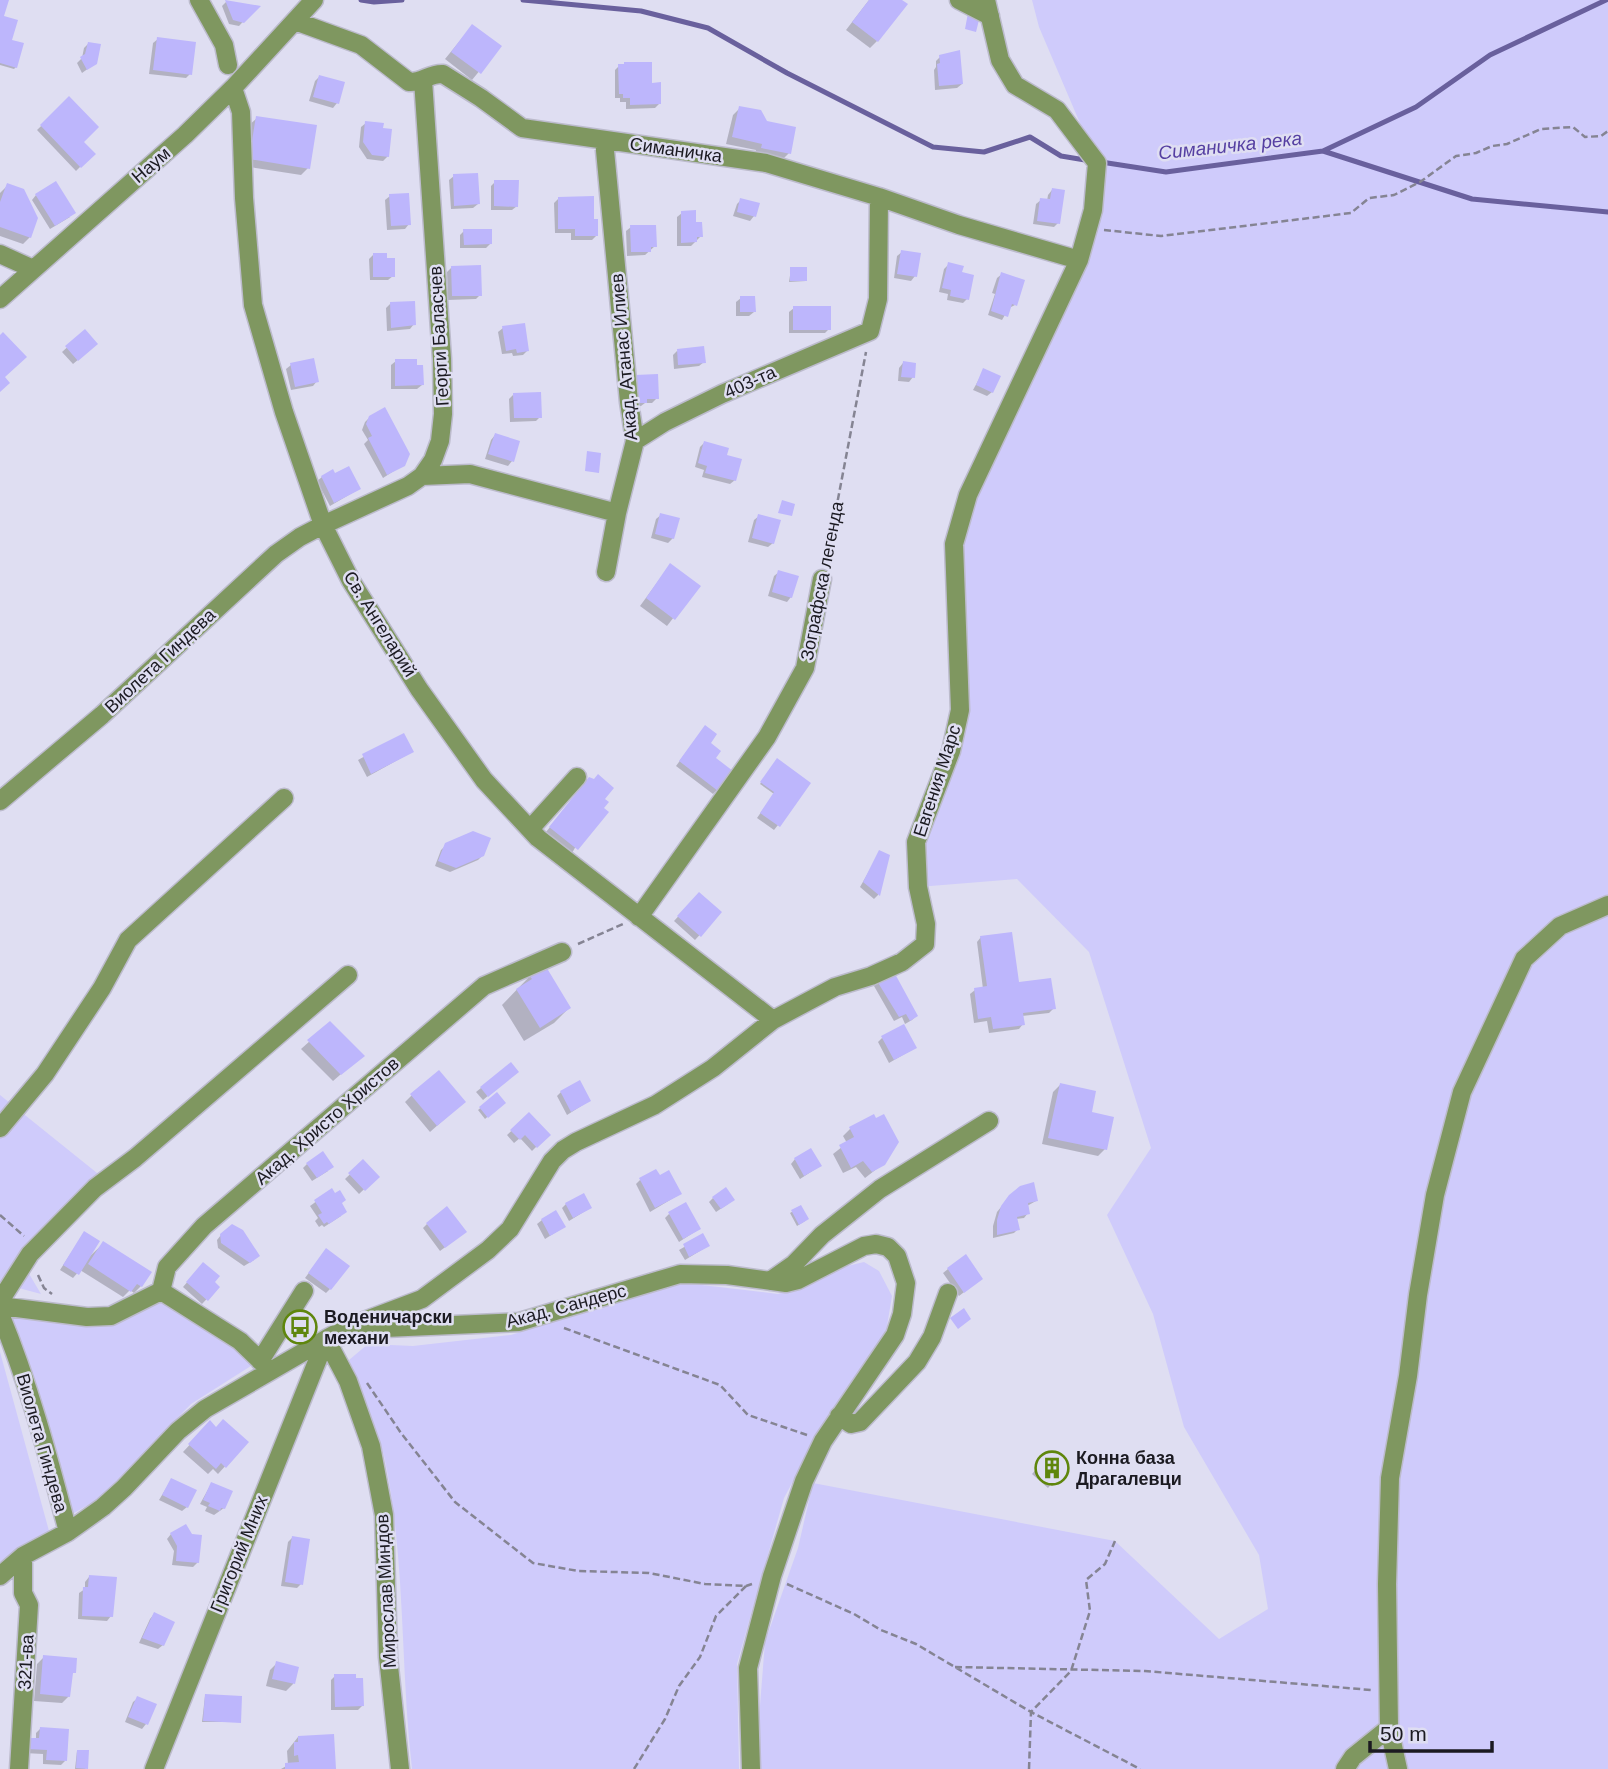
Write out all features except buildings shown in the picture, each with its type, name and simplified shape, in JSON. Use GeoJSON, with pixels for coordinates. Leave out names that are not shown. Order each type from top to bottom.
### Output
{"type":"FeatureCollection","features":[{"type":"Feature","properties":{"kind":"street"},"geometry":{"type":"LineString","coordinates":[[199,0],[224,45],[228,65]]}},
{"type":"Feature","properties":{"kind":"street","name":"Наум"},"geometry":{"type":"LineString","coordinates":[[0,299],[185,135],[233,88],[314,0]]}},
{"type":"Feature","properties":{"kind":"street"},"geometry":{"type":"LineString","coordinates":[[959,0],[988,8]]}},
{"type":"Feature","properties":{"kind":"street","name":"Евгения Марс"},"geometry":{"type":"LineString","coordinates":[[326,1339],[348,1327],[422,1299],[488,1250],[510,1229],[552,1161],[563,1150],[654,1105],[713,1068],[773,1020],[835,987],[871,976],[902,962],[925,944],[926,924],[918,887],[916,842],[951,751],[960,710],[954,544],[968,495],[1079,260],[1094,210],[1093,157],[1057,110],[1015,85],[1000,60],[988,8]]}},
{"type":"Feature","properties":{"kind":"street","name":"Симаничка"},"geometry":{"type":"LineString","coordinates":[[295,22],[361,46],[409,82],[423,80],[437,73],[443,74],[522,128],[766,163],[1079,260]]}},
{"type":"Feature","properties":{"kind":"street","name":"Георги Баласчев"},"geometry":{"type":"LineString","coordinates":[[422,476],[433,460],[440,441],[443,414],[442,359],[423,80]]}},
{"type":"Feature","properties":{"kind":"street","name":"Св. Ангеларий"},"geometry":{"type":"LineString","coordinates":[[233,88],[241,112],[244,198],[253,305],[284,412],[323,525],[351,581],[419,689],[484,779],[538,838],[773,1020]]}},
{"type":"Feature","properties":{"kind":"street","name":"Акад. Атанас Илиев"},"geometry":{"type":"LineString","coordinates":[[604,140],[635,441],[606,572]]}},
{"type":"Feature","properties":{"kind":"street"},"geometry":{"type":"LineString","coordinates":[[870,331],[878,299],[879,197]]}},
{"type":"Feature","properties":{"kind":"street"},"geometry":{"type":"LineString","coordinates":[[0,254],[33,269]]}},
{"type":"Feature","properties":{"kind":"street","name":"403-та"},"geometry":{"type":"LineString","coordinates":[[635,441],[658,426],[722,394],[870,331]]}},
{"type":"Feature","properties":{"kind":"street"},"geometry":{"type":"LineString","coordinates":[[323,525],[408,486],[422,476],[470,474],[617,513]]}},
{"type":"Feature","properties":{"kind":"street","name":"Виолета Гиндева"},"geometry":{"type":"LineString","coordinates":[[0,801],[102,715],[276,554],[323,525]]}},
{"type":"Feature","properties":{"kind":"street","name":"Зографска легенда"},"geometry":{"type":"LineString","coordinates":[[639,917],[767,737],[806,668],[822,579]]}},
{"type":"Feature","properties":{"kind":"street"},"geometry":{"type":"LineString","coordinates":[[530,829],[577,777]]}},
{"type":"Feature","properties":{"kind":"street"},"geometry":{"type":"LineString","coordinates":[[0,1128],[45,1074],[102,988],[128,940],[284,798]]}},
{"type":"Feature","properties":{"kind":"street"},"geometry":{"type":"LineString","coordinates":[[1398,1769],[1389,1728],[1387,1584],[1390,1478],[1435,1195],[1462,1092],[1524,959],[1560,926],[1608,905]]}},
{"type":"Feature","properties":{"kind":"street","name":"Акад. Христо Христов"},"geometry":{"type":"LineString","coordinates":[[161,1291],[167,1267],[204,1226],[484,986],[562,952]]}},
{"type":"Feature","properties":{"kind":"street"},"geometry":{"type":"LineString","coordinates":[[0,1301],[30,1254],[95,1188],[135,1158],[348,975]]}},
{"type":"Feature","properties":{"kind":"street"},"geometry":{"type":"LineString","coordinates":[[770,1281],[794,1264],[834,1225],[880,1189],[989,1121]]}},
{"type":"Feature","properties":{"kind":"street","name":"Акад. Сандерс"},"geometry":{"type":"LineString","coordinates":[[0,1576],[23,1556],[86,1521],[124,1488],[192,1418],[265,1365],[326,1339],[385,1328],[519,1322],[680,1273],[715,1274],[786,1283],[798,1280],[864,1246],[876,1244],[888,1247],[897,1256],[906,1283],[902,1314],[895,1335],[823,1441],[804,1481],[772,1576],[748,1668],[751,1769]]}},
{"type":"Feature","properties":{"kind":"street"},"geometry":{"type":"LineString","coordinates":[[0,1306],[86,1317],[111,1316],[161,1291],[240,1341],[265,1365],[304,1291]]}},
{"type":"Feature","properties":{"kind":"street"},"geometry":{"type":"LineString","coordinates":[[839,1416],[851,1424],[860,1422],[917,1362],[932,1337],[948,1293]]}},
{"type":"Feature","properties":{"kind":"street","name":"Виолета Гиндева"},"geometry":{"type":"LineString","coordinates":[[0,1314],[30,1399],[68,1532]]}},
{"type":"Feature","properties":{"kind":"street","name":"Мирослав Миндов"},"geometry":{"type":"LineString","coordinates":[[326,1339],[342,1367],[371,1446],[384,1515],[388,1657],[400,1769]]}},
{"type":"Feature","properties":{"kind":"street","name":"Григорий Мних"},"geometry":{"type":"LineString","coordinates":[[154,1769],[326,1339]]}},
{"type":"Feature","properties":{"kind":"street","name":"321-ва"},"geometry":{"type":"LineString","coordinates":[[19,1769],[29,1605],[23,1592],[23,1556]]}},
{"type":"Feature","properties":{"kind":"street"},"geometry":{"type":"LineString","coordinates":[[1345,1769],[1353,1757],[1389,1728]]}},
{"type":"Feature","properties":{"kind":"path"},"geometry":{"type":"LineString","coordinates":[[1088,229],[1161,236],[1351,212],[1369,198],[1395,195],[1456,156],[1507,144],[1541,129],[1573,127],[1585,137],[1601,136],[1608,131]]}},
{"type":"Feature","properties":{"kind":"path","name":"Зографска легенда"},"geometry":{"type":"LineString","coordinates":[[822,579],[870,331]]}},
{"type":"Feature","properties":{"kind":"path"},"geometry":{"type":"LineString","coordinates":[[562,952],[639,917]]}},
{"type":"Feature","properties":{"kind":"path"},"geometry":{"type":"LineString","coordinates":[[559,1326],[720,1385],[748,1415],[823,1441]]}},
{"type":"Feature","properties":{"kind":"path"},"geometry":{"type":"LineString","coordinates":[[342,1367],[370,1385],[401,1433],[455,1502],[533,1563],[578,1571],[649,1573],[705,1584],[746,1586],[772,1576],[881,1630],[916,1644],[1031,1712],[1140,1769]]}},
{"type":"Feature","properties":{"kind":"path"},"geometry":{"type":"LineString","coordinates":[[1029,1769],[1031,1712],[1071,1671],[1090,1611],[1086,1580],[1105,1564],[1115,1541]]}},
{"type":"Feature","properties":{"kind":"path"},"geometry":{"type":"LineString","coordinates":[[634,1769],[665,1719],[679,1686],[700,1657],[716,1616],[746,1586]]}},
{"type":"Feature","properties":{"kind":"path"},"geometry":{"type":"LineString","coordinates":[[952,1667],[1145,1671],[1388,1691]]}},
{"type":"Feature","properties":{"kind":"shaded area"},"geometry":{"type":"Polygon","coordinates":[[[1032,0],[1608,0],[1608,1769],[755,1769],[765,1642],[798,1548],[813,1483],[1115,1541],[1219,1639],[1268,1609],[1259,1555],[1184,1427],[1153,1314],[1107,1215],[1151,1148],[1089,952],[1017,879],[918,887],[916,842],[951,751],[954,544],[1079,260],[1097,163],[1039,27],[1032,0]]]}},
{"type":"Feature","properties":{"kind":"shaded area"},"geometry":{"type":"Polygon","coordinates":[[[0,1095],[102,1177],[41,1244],[28,1272],[41,1294],[0,1283],[0,1095]]]}},
{"type":"Feature","properties":{"kind":"shaded area"},"geometry":{"type":"Polygon","coordinates":[[[864,1262],[879,1271],[892,1296],[886,1332],[821,1429],[784,1498],[737,1664],[739,1769],[412,1769],[391,1494],[381,1444],[349,1360],[368,1344],[413,1346],[511,1335],[676,1282],[778,1294],[808,1284],[843,1267],[864,1262]]]}},
{"type":"Feature","properties":{"kind":"shaded area"},"geometry":{"type":"Polygon","coordinates":[[[158,1289],[235,1340],[254,1364],[191,1404],[100,1498],[69,1516],[10,1313],[79,1323],[158,1289]]]}},
{"type":"Feature","properties":{"kind":"shaded area"},"geometry":{"type":"Polygon","coordinates":[[[0,1352],[49,1531],[0,1565],[0,1352]]]}},
{"type":"Feature","properties":{"kind":"waterway","name":"Симаничка река"},"geometry":{"type":"LineString","coordinates":[[361,0],[402,0]]}},
{"type":"Feature","properties":{"kind":"waterway","name":"Симаничка река"},"geometry":{"type":"LineString","coordinates":[[523,0],[641,11],[708,28],[787,73],[933,147],[984,152],[1030,137],[1061,156],[1091,161]]}},
{"type":"Feature","properties":{"kind":"waterway","name":"Симаничка река"},"geometry":{"type":"LineString","coordinates":[[1101,162],[1166,172],[1323,151],[1416,107],[1490,55],[1606,0]]}},
{"type":"Feature","properties":{"kind":"waterway"},"geometry":{"type":"LineString","coordinates":[[1323,151],[1472,199],[1608,212]]}},
{"type":"Feature","properties":{"kind":"place","name":"Воденичарски механи"},"geometry":{"type":"Point","coordinates":[300,1327]}},
{"type":"Feature","properties":{"kind":"place","name":"Конна база Драгалевци"},"geometry":{"type":"Point","coordinates":[1052,1468]}}]}
